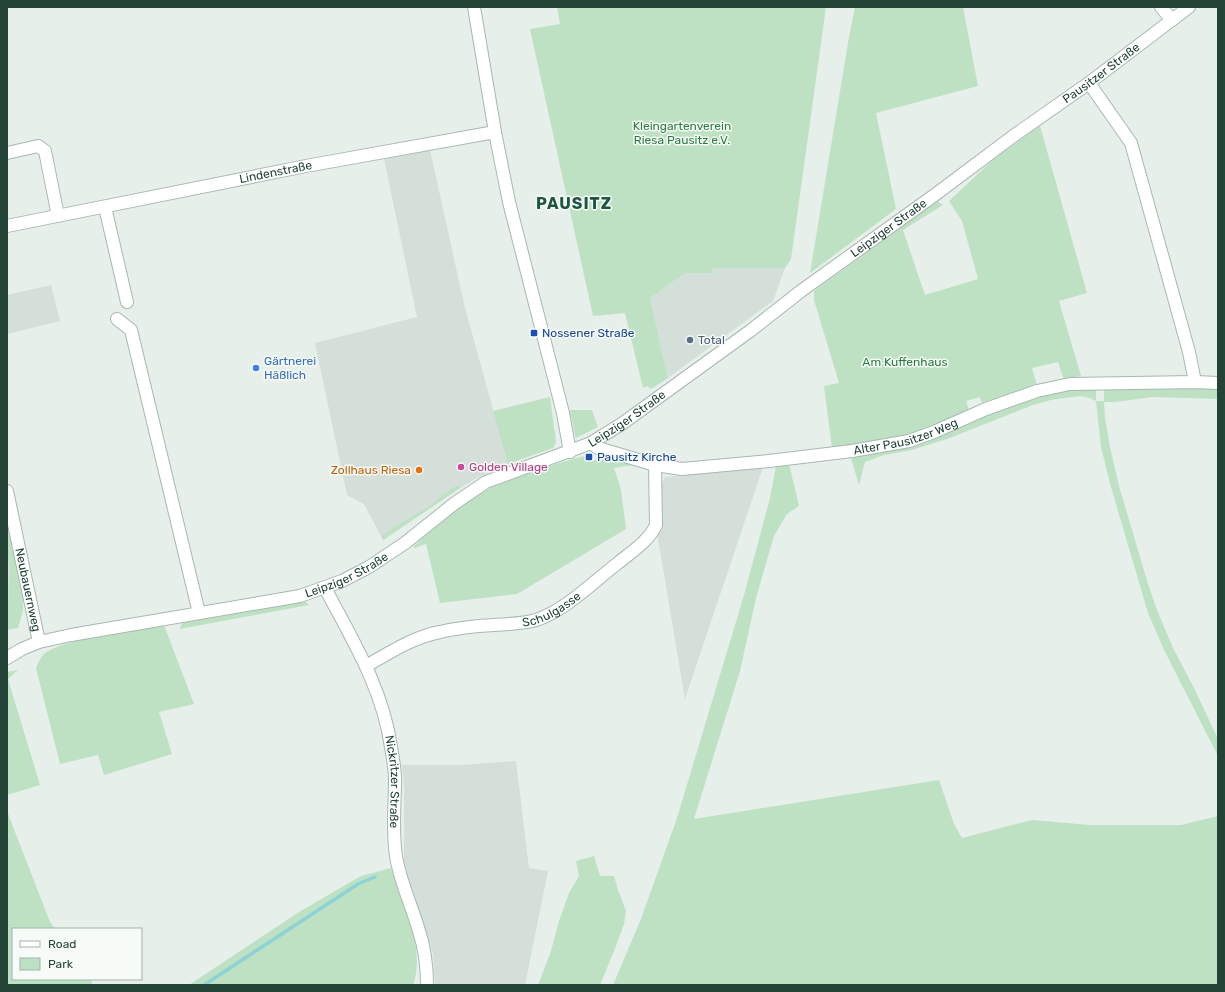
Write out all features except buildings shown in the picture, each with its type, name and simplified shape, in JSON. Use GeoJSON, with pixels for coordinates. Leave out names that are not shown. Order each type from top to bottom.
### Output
{"type":"FeatureCollection","features":[{"type":"Feature","properties":{"kind":"street"},"geometry":{"type":"LineString","coordinates":[[474,7],[495,132],[509,202],[562,407],[570,452]]}},
{"type":"Feature","properties":{"kind":"street"},"geometry":{"type":"LineString","coordinates":[[1161,7],[1172,20]]}},
{"type":"Feature","properties":{"kind":"street","name":"Pausitzer Straße"},"geometry":{"type":"LineString","coordinates":[[1012,137],[1089,83],[1189,7]]}},
{"type":"Feature","properties":{"kind":"street"},"geometry":{"type":"LineString","coordinates":[[1089,83],[1131,143],[1189,352],[1195,382]]}},
{"type":"Feature","properties":{"kind":"street","name":"Lindenstraße"},"geometry":{"type":"LineString","coordinates":[[7,226],[298,168],[495,132]]}},
{"type":"Feature","properties":{"kind":"street","name":"Leipziger Straße"},"geometry":{"type":"LineString","coordinates":[[7,658],[22,649],[39,642],[71,635],[286,599],[325,588],[358,574],[394,550],[455,503],[486,482],[591,443],[623,423],[1012,137]]}},
{"type":"Feature","properties":{"kind":"street"},"geometry":{"type":"LineString","coordinates":[[7,153],[38,146],[45,151],[58,216]]}},
{"type":"Feature","properties":{"kind":"street"},"geometry":{"type":"LineString","coordinates":[[105,207],[127,302]]}},
{"type":"Feature","properties":{"kind":"street"},"geometry":{"type":"LineString","coordinates":[[117,320],[131,330],[200,614]]}},
{"type":"Feature","properties":{"kind":"street","name":"Alter Pausitzer Weg"},"geometry":{"type":"LineString","coordinates":[[591,443],[598,448],[655,465],[682,469],[769,461],[884,446],[909,441],[934,432],[986,409],[1038,392],[1070,384],[1218,383]]}},
{"type":"Feature","properties":{"kind":"street","name":"Schulgasse"},"geometry":{"type":"LineString","coordinates":[[366,666],[417,639],[439,632],[478,626],[523,623],[536,620],[563,606],[606,574],[652,534],[656,525],[655,465]]}},
{"type":"Feature","properties":{"kind":"street","name":"Neubauernweg"},"geometry":{"type":"LineString","coordinates":[[7,491],[39,642]]}},
{"type":"Feature","properties":{"kind":"street","name":"Nickritzer Straße"},"geometry":{"type":"LineString","coordinates":[[325,588],[366,666],[382,704],[388,726],[395,780],[396,856],[405,891],[420,931],[426,961],[427,985]]}},
{"type":"Feature","properties":{"kind":"shaded area"},"geometry":{"type":"Polygon","coordinates":[[[430,150],[464,304],[508,464],[475,479],[460,488],[383,540],[364,504],[347,495],[315,343],[417,317],[384,159],[430,150]]]}},
{"type":"Feature","properties":{"kind":"shaded area","name":"Total"},"geometry":{"type":"Polygon","coordinates":[[[712,268],[785,268],[773,301],[668,378],[650,298],[685,273],[712,273],[712,268]]]}},
{"type":"Feature","properties":{"kind":"shaded area"},"geometry":{"type":"Polygon","coordinates":[[[51,285],[60,321],[7,334],[7,295],[51,285]]]}},
{"type":"Feature","properties":{"kind":"shaded area"},"geometry":{"type":"Polygon","coordinates":[[[763,467],[685,699],[657,533],[662,526],[660,523],[662,484],[665,477],[763,467]]]}},
{"type":"Feature","properties":{"kind":"shaded area"},"geometry":{"type":"Polygon","coordinates":[[[7,515],[23,590],[23,611],[7,622],[7,515]]]}},
{"type":"Feature","properties":{"kind":"shaded area"},"geometry":{"type":"Polygon","coordinates":[[[516,761],[529,868],[548,871],[525,985],[435,984],[433,953],[410,887],[404,862],[404,787],[402,765],[460,765],[516,761]]]}},
{"type":"Feature","properties":{"kind":"green space","name":"Kleingartenverein Riesa Pausitz e.V."},"geometry":{"type":"Polygon","coordinates":[[[557,7],[826,7],[791,259],[785,268],[712,268],[712,273],[685,273],[650,298],[668,378],[651,389],[647,386],[643,388],[625,313],[593,316],[530,29],[560,24],[557,7]]]}},
{"type":"Feature","properties":{"kind":"green space"},"geometry":{"type":"Polygon","coordinates":[[[855,7],[963,7],[978,86],[876,113],[896,209],[810,273],[849,37],[855,7]]]}},
{"type":"Feature","properties":{"kind":"green space","name":"Am Kuffenhaus"},"geometry":{"type":"Polygon","coordinates":[[[1040,126],[1087,293],[1059,301],[1081,376],[1064,380],[1058,362],[1032,368],[1037,385],[982,403],[980,397],[966,401],[969,410],[967,412],[909,435],[884,441],[883,438],[880,439],[880,441],[832,448],[824,386],[839,383],[814,300],[814,291],[937,201],[943,205],[903,230],[925,295],[978,279],[962,221],[949,201],[995,158],[1040,126]]]}},
{"type":"Feature","properties":{"kind":"green space"},"geometry":{"type":"Polygon","coordinates":[[[1104,386],[1218,388],[1218,399],[1153,397],[1104,402],[1110,447],[1119,486],[1148,584],[1173,648],[1218,739],[1218,756],[1164,650],[1148,613],[1111,487],[1101,447],[1096,401],[1104,401],[1104,386]]]}},
{"type":"Feature","properties":{"kind":"green space"},"geometry":{"type":"Polygon","coordinates":[[[1096,387],[1096,401],[1080,396],[1051,400],[1033,405],[947,439],[912,450],[884,455],[865,462],[859,485],[850,455],[944,434],[1023,401],[1056,391],[1096,387]]]}},
{"type":"Feature","properties":{"kind":"green space"},"geometry":{"type":"Polygon","coordinates":[[[550,397],[556,442],[553,448],[508,464],[493,411],[550,397]]]}},
{"type":"Feature","properties":{"kind":"green space"},"geometry":{"type":"Polygon","coordinates":[[[570,410],[592,410],[598,427],[576,438],[570,410]]]}},
{"type":"Feature","properties":{"kind":"green space"},"geometry":{"type":"Polygon","coordinates":[[[591,455],[592,460],[602,460],[602,455],[639,464],[614,468],[621,490],[626,529],[517,594],[440,603],[426,544],[415,548],[413,547],[450,514],[492,487],[549,466],[591,455]]]}},
{"type":"Feature","properties":{"kind":"green space"},"geometry":{"type":"Polygon","coordinates":[[[789,464],[799,506],[787,514],[774,536],[756,598],[740,671],[694,819],[939,780],[954,824],[962,838],[1032,820],[1090,825],[1181,825],[1218,816],[1218,985],[613,985],[641,919],[677,818],[744,595],[770,498],[776,466],[789,464]]]}},
{"type":"Feature","properties":{"kind":"green space"},"geometry":{"type":"Polygon","coordinates":[[[458,485],[460,488],[383,540],[382,535],[431,505],[458,485]]]}},
{"type":"Feature","properties":{"kind":"green space"},"geometry":{"type":"Polygon","coordinates":[[[12,536],[23,590],[23,611],[18,628],[7,630],[10,566],[7,553],[7,537],[12,536]]]}},
{"type":"Feature","properties":{"kind":"green space"},"geometry":{"type":"Polygon","coordinates":[[[305,601],[309,605],[180,629],[182,623],[305,601]]]}},
{"type":"Feature","properties":{"kind":"green space"},"geometry":{"type":"Polygon","coordinates":[[[164,625],[194,704],[159,712],[172,754],[104,775],[98,755],[60,764],[36,668],[42,656],[52,649],[65,644],[120,632],[164,625]]]}},
{"type":"Feature","properties":{"kind":"green space"},"geometry":{"type":"Polygon","coordinates":[[[18,670],[8,679],[40,785],[7,795],[7,672],[18,670]]]}},
{"type":"Feature","properties":{"kind":"green space"},"geometry":{"type":"Polygon","coordinates":[[[7,811],[50,922],[54,928],[12,928],[12,980],[90,980],[93,985],[7,985],[7,811]]]}},
{"type":"Feature","properties":{"kind":"green space"},"geometry":{"type":"Polygon","coordinates":[[[594,856],[600,876],[614,876],[626,911],[624,924],[600,985],[538,985],[551,951],[559,921],[569,893],[579,876],[576,861],[594,856]]]}},
{"type":"Feature","properties":{"kind":"green space"},"geometry":{"type":"Polygon","coordinates":[[[391,868],[407,910],[415,941],[417,957],[413,985],[189,985],[299,912],[361,876],[391,868]]]}},
{"type":"Feature","properties":{"kind":"waterway"},"geometry":{"type":"LineString","coordinates":[[204,985],[358,884],[375,877]]}},
{"type":"Feature","properties":{"kind":"place","name":"Nossener Straße"},"geometry":{"type":"Point","coordinates":[534,333]}},
{"type":"Feature","properties":{"kind":"place","name":"Total"},"geometry":{"type":"Point","coordinates":[690,340]}},
{"type":"Feature","properties":{"kind":"place","name":"Gärtnerei Häßlich"},"geometry":{"type":"Point","coordinates":[256,368]}},
{"type":"Feature","properties":{"kind":"place","name":"Pausitz Kirche"},"geometry":{"type":"Point","coordinates":[589,457]}},
{"type":"Feature","properties":{"kind":"place","name":"Golden Village"},"geometry":{"type":"Point","coordinates":[461,467]}},
{"type":"Feature","properties":{"kind":"place","name":"Zollhaus Riesa"},"geometry":{"type":"Point","coordinates":[419,470]}},
{"type":"Feature","properties":{"kind":"district","name":"PAUSITZ"},"geometry":{"type":"Point","coordinates":[574,203]}}]}
